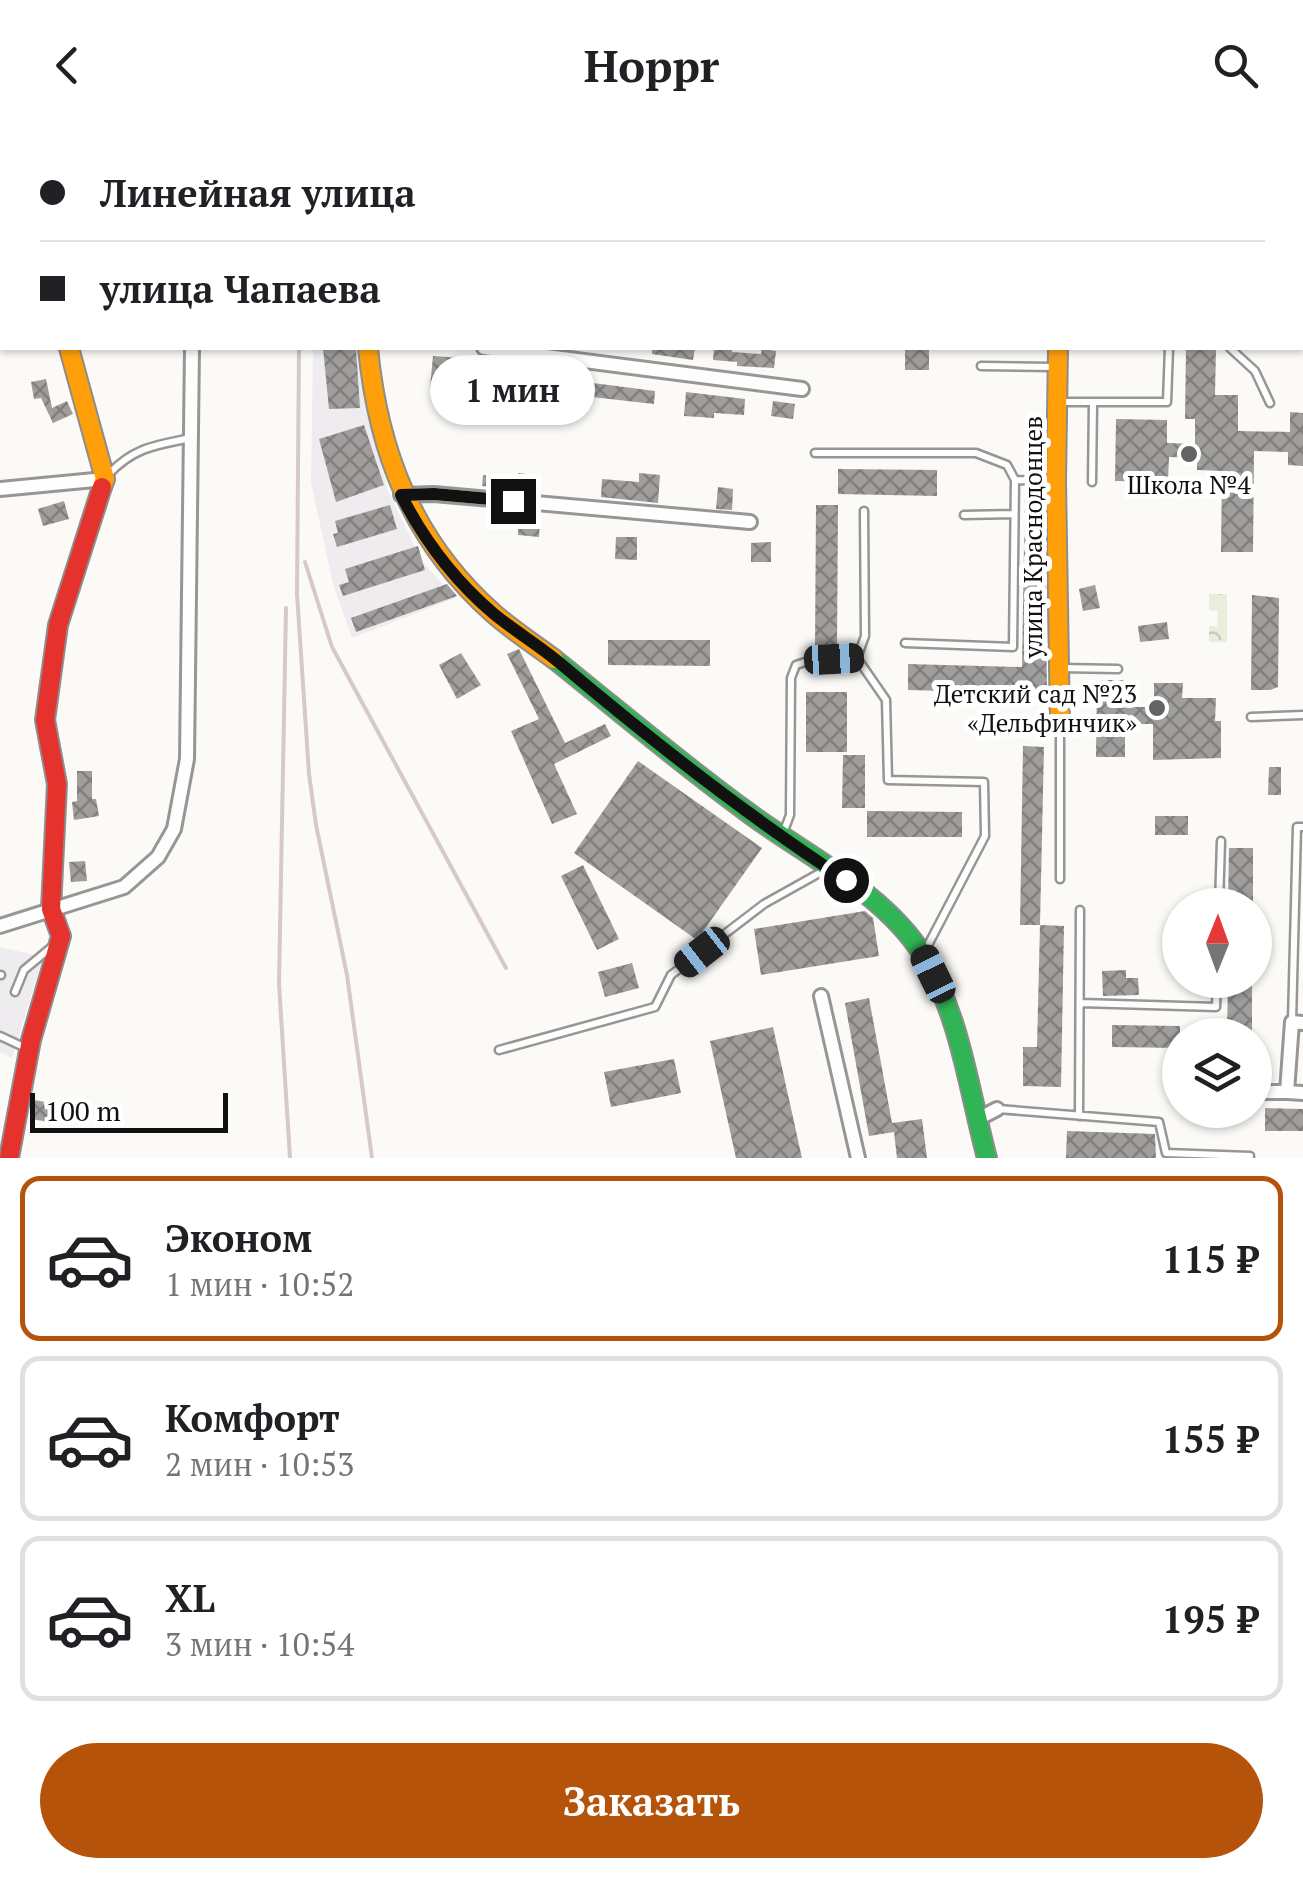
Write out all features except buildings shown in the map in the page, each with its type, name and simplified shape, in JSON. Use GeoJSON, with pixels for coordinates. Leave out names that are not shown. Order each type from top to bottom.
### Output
{"type":"FeatureCollection","features":[{"type":"Feature","properties":{"kind":"street"},"geometry":{"type":"LineString","coordinates":[[9,1158],[29,1050],[61,936],[50,909],[57,784],[45,720],[58,624],[105,478],[70,350]]}},
{"type":"Feature","properties":{"kind":"street"},"geometry":{"type":"LineString","coordinates":[[0,926],[124,888],[158,857],[174,828],[187,759],[192,350]]}},
{"type":"Feature","properties":{"kind":"street"},"geometry":{"type":"LineString","coordinates":[[368,350],[380,428],[401,495],[418,528],[444,562],[494,614],[782,837],[879,905],[924,955],[943,999],[987,1158]]}},
{"type":"Feature","properties":{"kind":"street"},"geometry":{"type":"LineString","coordinates":[[500,350],[802,389]]}},
{"type":"Feature","properties":{"kind":"street","name":"улица Краснодонцев"},"geometry":{"type":"LineString","coordinates":[[1058,350],[1060,726]]}},
{"type":"Feature","properties":{"kind":"street"},"geometry":{"type":"LineString","coordinates":[[0,489],[105,478]]}},
{"type":"Feature","properties":{"kind":"street"},"geometry":{"type":"LineString","coordinates":[[401,495],[434,494],[750,522]]}},
{"type":"Feature","properties":{"kind":"street"},"geometry":{"type":"LineString","coordinates":[[822,996],[858,1158]]}},
{"type":"Feature","properties":{"kind":"street"},"geometry":{"type":"LineString","coordinates":[[1287,1092],[1298,1022]]}},
{"type":"Feature","properties":{"kind":"street"},"geometry":{"type":"LineString","coordinates":[[1272,1092],[1303,1093]]}},
{"type":"Feature","properties":{"kind":"street"},"geometry":{"type":"LineString","coordinates":[[976,1120],[997,1109]]}},
{"type":"Feature","properties":{"kind":"lane"},"geometry":{"type":"LineString","coordinates":[[1058,402],[1167,402],[1169,350]]}},
{"type":"Feature","properties":{"kind":"lane"},"geometry":{"type":"LineString","coordinates":[[1232,350],[1255,371],[1270,402]]}},
{"type":"Feature","properties":{"kind":"lane"},"geometry":{"type":"LineString","coordinates":[[981,366],[1059,367]]}},
{"type":"Feature","properties":{"kind":"lane"},"geometry":{"type":"LineString","coordinates":[[1092,482],[1093,403]]}},
{"type":"Feature","properties":{"kind":"lane"},"geometry":{"type":"LineString","coordinates":[[105,478],[124,457],[150,446],[191,438]]}},
{"type":"Feature","properties":{"kind":"lane"},"geometry":{"type":"LineString","coordinates":[[815,453],[976,452],[1006,465],[1014,480],[1013,647],[905,642]]}},
{"type":"Feature","properties":{"kind":"lane"},"geometry":{"type":"LineString","coordinates":[[1014,480],[1056,481]]}},
{"type":"Feature","properties":{"kind":"lane"},"geometry":{"type":"LineString","coordinates":[[857,658],[865,636],[864,512]]}},
{"type":"Feature","properties":{"kind":"lane"},"geometry":{"type":"LineString","coordinates":[[964,515],[1014,514]]}},
{"type":"Feature","properties":{"kind":"lane"},"geometry":{"type":"LineString","coordinates":[[782,837],[790,815],[791,678],[796,665],[810,660],[857,658]]}},
{"type":"Feature","properties":{"kind":"lane"},"geometry":{"type":"LineString","coordinates":[[857,658],[886,700],[888,780],[984,782],[984,836],[924,955]]}},
{"type":"Feature","properties":{"kind":"lane"},"geometry":{"type":"LineString","coordinates":[[1059,668],[1118,669]]}},
{"type":"Feature","properties":{"kind":"lane"},"geometry":{"type":"LineString","coordinates":[[1251,717],[1303,715]]}},
{"type":"Feature","properties":{"kind":"lane"},"geometry":{"type":"LineString","coordinates":[[1060,726],[1060,879]]}},
{"type":"Feature","properties":{"kind":"lane"},"geometry":{"type":"LineString","coordinates":[[1298,1022],[1297,827],[1303,828]]}},
{"type":"Feature","properties":{"kind":"lane"},"geometry":{"type":"LineString","coordinates":[[1220,888],[1221,841]]}},
{"type":"Feature","properties":{"kind":"lane"},"geometry":{"type":"LineString","coordinates":[[499,1050],[655,1007],[672,976],[764,904],[829,868]]}},
{"type":"Feature","properties":{"kind":"lane"},"geometry":{"type":"LineString","coordinates":[[1080,910],[1080,1116]]}},
{"type":"Feature","properties":{"kind":"lane"},"geometry":{"type":"LineString","coordinates":[[15,992],[24,970],[60,942]]}},
{"type":"Feature","properties":{"kind":"lane"},"geometry":{"type":"LineString","coordinates":[[1081,1003],[1216,1007],[1216,998]]}},
{"type":"Feature","properties":{"kind":"lane"},"geometry":{"type":"LineString","coordinates":[[0,1036],[29,1050]]}},
{"type":"Feature","properties":{"kind":"lane"},"geometry":{"type":"LineString","coordinates":[[997,1109],[1159,1122],[1166,1153],[1250,1156]]}},
{"type":"Feature","properties":{"kind":"shaded area"},"geometry":{"type":"Polygon","coordinates":[[[313,350],[361,350],[366,405],[388,491],[423,563],[456,598],[352,638],[333,584],[311,483],[313,350]]]}},
{"type":"Feature","properties":{"kind":"shaded area"},"geometry":{"type":"Polygon","coordinates":[[[0,947],[43,957],[12,1058],[0,1052],[0,947]]]}},
{"type":"Feature","properties":{"kind":"green space"},"geometry":{"type":"Polygon","coordinates":[[[1209,594],[1227,594],[1227,642],[1209,642],[1209,626],[1217,626],[1218,611],[1209,610],[1209,594]]]}},
{"type":"Feature","properties":{"kind":"railway"},"geometry":{"type":"LineString","coordinates":[[299,350],[297,594],[309,774],[347,975],[372,1158]]}},
{"type":"Feature","properties":{"kind":"railway"},"geometry":{"type":"LineString","coordinates":[[305,562],[332,647],[506,968]]}},
{"type":"Feature","properties":{"kind":"railway"},"geometry":{"type":"LineString","coordinates":[[286,608],[279,984],[290,1158]]}},
{"type":"Feature","properties":{"kind":"traffic: fast"},"geometry":{"type":"LineString","coordinates":[[554,659],[721,793],[865,893],[906,932],[936,978],[946,1003],[987,1158]]}},
{"type":"Feature","properties":{"kind":"traffic: slow"},"geometry":{"type":"LineString","coordinates":[[70,350],[105,479],[102,487]]}},
{"type":"Feature","properties":{"kind":"traffic: slow"},"geometry":{"type":"LineString","coordinates":[[368,350],[380,423],[404,493],[421,525],[465,585],[500,619],[554,659]]}},
{"type":"Feature","properties":{"kind":"traffic: slow"},"geometry":{"type":"LineString","coordinates":[[1058,350],[1060,727]]}},
{"type":"Feature","properties":{"kind":"traffic: jam"},"geometry":{"type":"LineString","coordinates":[[9,1158],[31,1040],[61,936],[51,909],[57,784],[45,720],[58,625],[102,487]]}},
{"type":"Feature","properties":{"kind":"place","name":"Школа №4"},"geometry":{"type":"Point","coordinates":[1189,454]}},
{"type":"Feature","properties":{"kind":"place","name":"Детский сад №23 «Дельфинчик»"},"geometry":{"type":"Point","coordinates":[1157,708]}},
{"type":"Feature","properties":{"kind":"route"},"geometry":{"type":"LineString","coordinates":[[513,501],[401,495],[418,528],[444,562],[494,614],[746,812],[846,880]]}}]}
